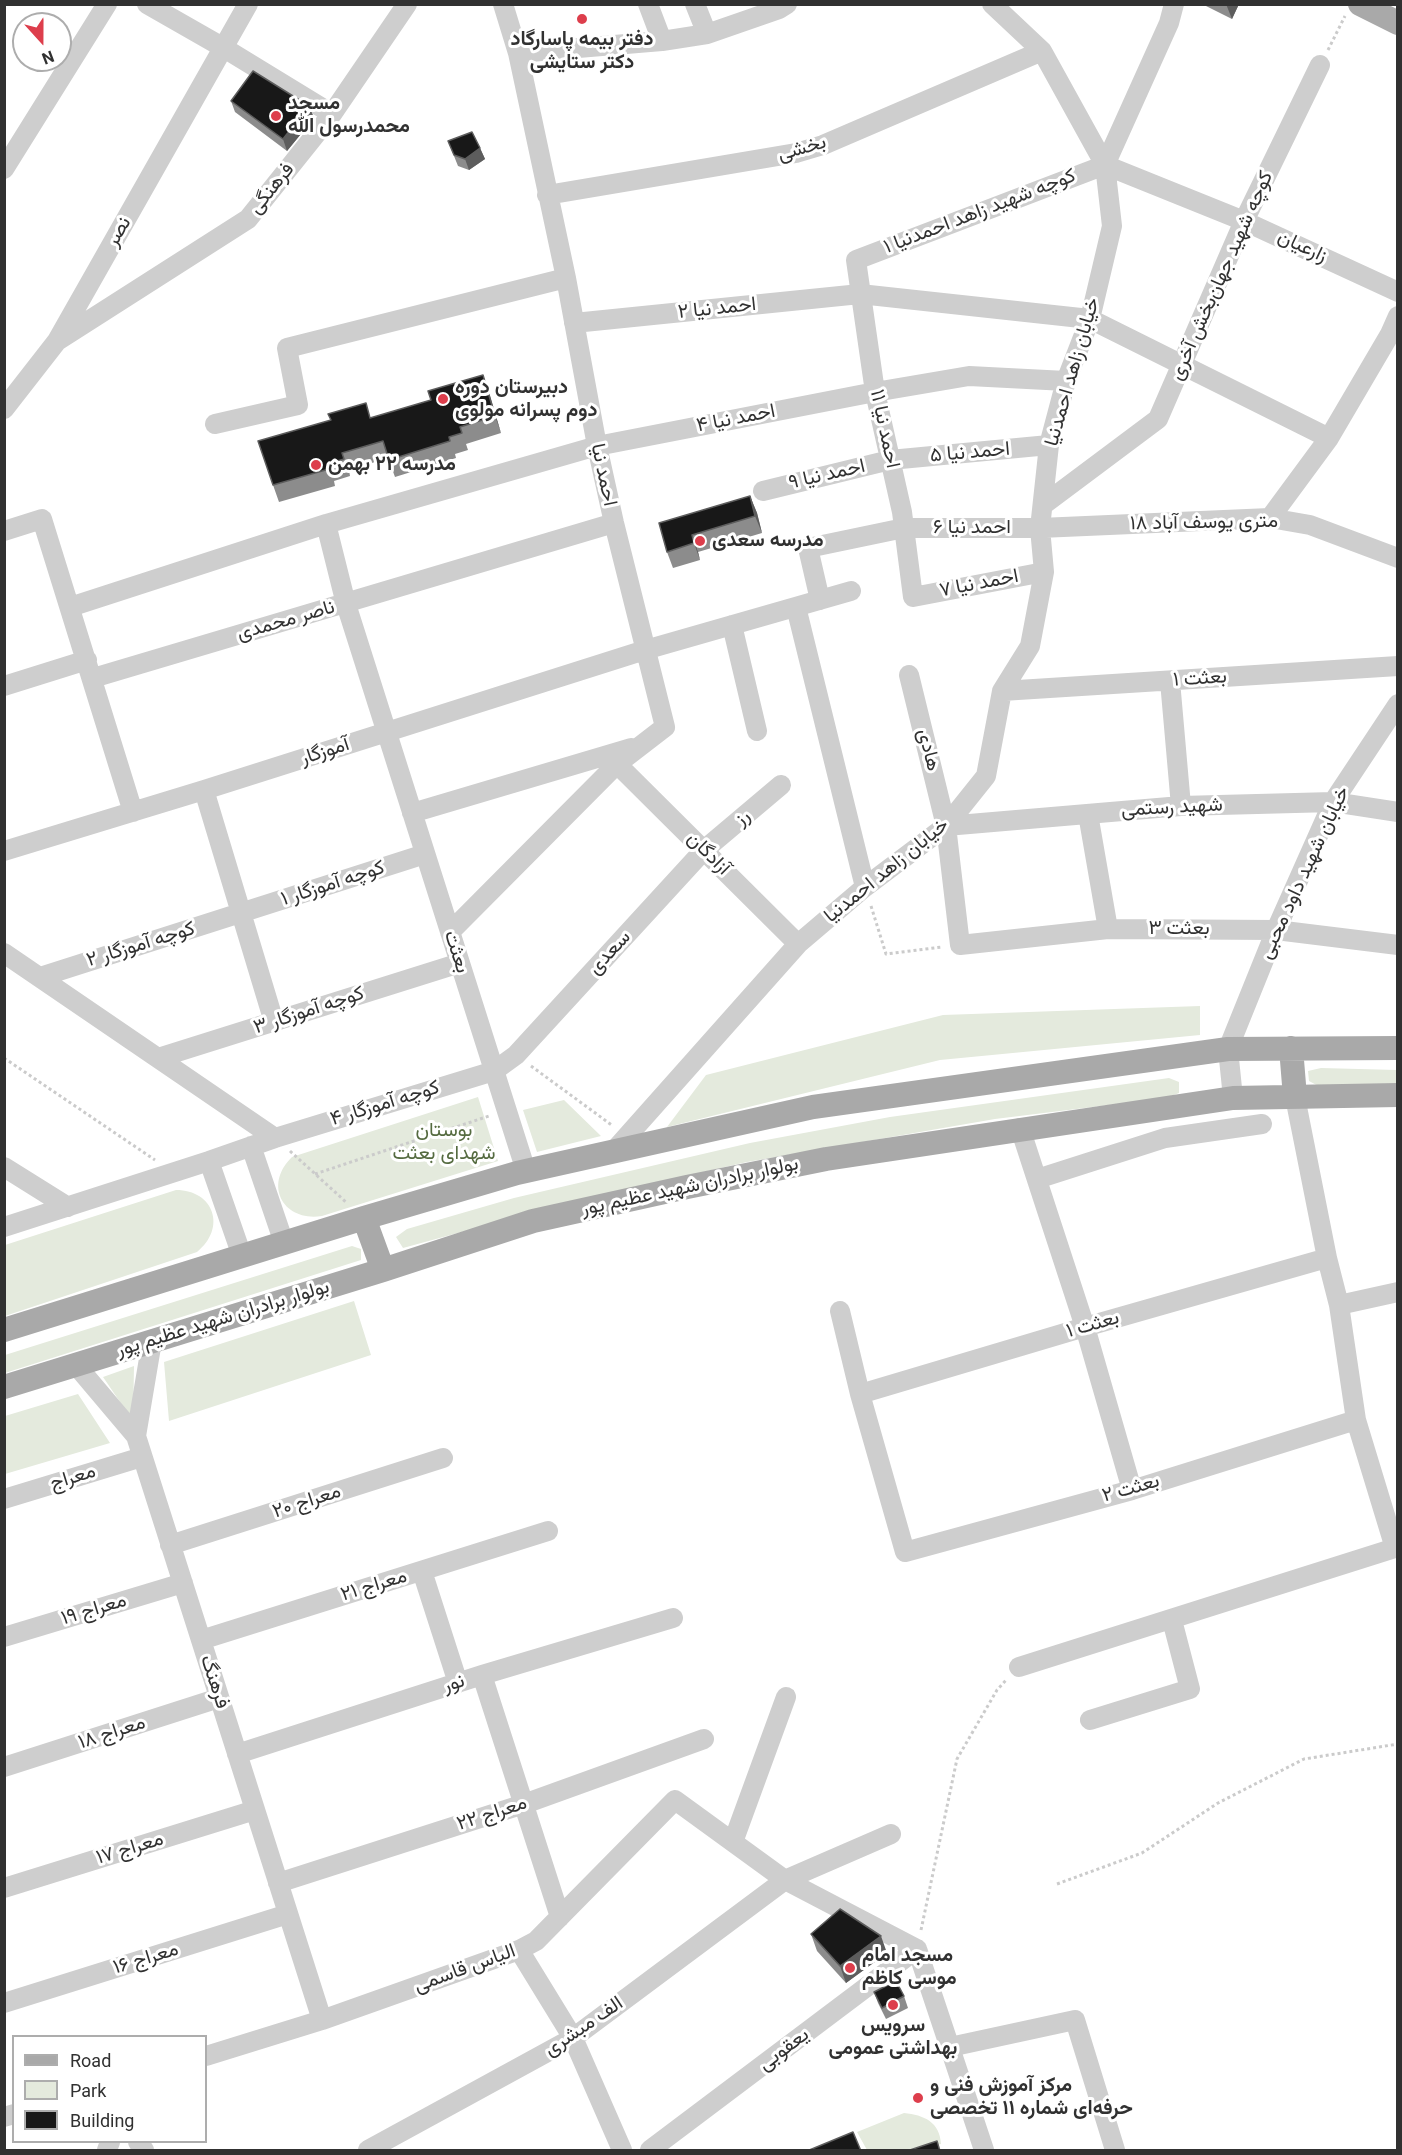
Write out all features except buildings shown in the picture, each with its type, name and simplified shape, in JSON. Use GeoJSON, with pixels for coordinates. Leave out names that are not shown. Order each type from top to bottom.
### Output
{"type":"FeatureCollection","features":[{"type":"Feature","properties":{"kind":"main road"},"geometry":{"type":"LineString","coordinates":[[1353,10],[1398,22]]}},
{"type":"Feature","properties":{"kind":"main road"},"geometry":{"type":"LineString","coordinates":[[1290,1048],[1295,1097]]}},
{"type":"Feature","properties":{"kind":"main road"},"geometry":{"type":"LineString","coordinates":[[4,1330],[364,1218],[620,1144],[813,1107],[1228,1049],[1398,1048]]}},
{"type":"Feature","properties":{"kind":"main road","name":"بولوار برادران شهید عظیم‌ پور"},"geometry":{"type":"LineString","coordinates":[[4,1387],[383,1270],[533,1221],[826,1159],[1020,1128],[1233,1098],[1398,1095]]}},
{"type":"Feature","properties":{"kind":"main road"},"geometry":{"type":"LineString","coordinates":[[364,1218],[383,1270]]}},
{"type":"Feature","properties":{"kind":"street"},"geometry":{"type":"LineString","coordinates":[[4,169],[107,4]]}},
{"type":"Feature","properties":{"kind":"street"},"geometry":{"type":"LineString","coordinates":[[147,4],[332,114]]}},
{"type":"Feature","properties":{"kind":"street","name":"نصر"},"geometry":{"type":"LineString","coordinates":[[4,409],[57,341],[248,4]]}},
{"type":"Feature","properties":{"kind":"street","name":"فرهنگی"},"geometry":{"type":"LineString","coordinates":[[57,341],[248,219],[332,114],[407,4]]}},
{"type":"Feature","properties":{"kind":"street","name":"احمد نیا"},"geometry":{"type":"LineString","coordinates":[[503,4],[518,53],[566,278],[597,446],[614,523],[665,727],[643,745]]}},
{"type":"Feature","properties":{"kind":"street"},"geometry":{"type":"LineString","coordinates":[[648,4],[662,40]]}},
{"type":"Feature","properties":{"kind":"street"},"geometry":{"type":"LineString","coordinates":[[695,4],[707,33]]}},
{"type":"Feature","properties":{"kind":"street","name":"خیابان زاهد احمدنیا"},"geometry":{"type":"LineString","coordinates":[[620,1144],[798,944],[865,887],[946,825],[987,776],[1002,691],[1030,646],[1044,572],[1040,528],[1049,445],[1066,381],[1090,319],[1112,226],[1105,165],[1042,51],[1011,12],[992,4]]}},
{"type":"Feature","properties":{"kind":"street"},"geometry":{"type":"LineString","coordinates":[[1105,165],[1169,23],[1174,4]]}},
{"type":"Feature","properties":{"kind":"street"},"geometry":{"type":"LineString","coordinates":[[518,53],[662,40],[707,33],[781,6]]}},
{"type":"Feature","properties":{"kind":"street","name":"بخشی"},"geometry":{"type":"LineString","coordinates":[[547,195],[796,153],[823,145],[1042,51]]}},
{"type":"Feature","properties":{"kind":"street","name":"کوچه شهید جهان‌بخش آخری"},"geometry":{"type":"LineString","coordinates":[[1043,505],[1158,419],[1244,221],[1320,65]]}},
{"type":"Feature","properties":{"kind":"street","name":"زارعیان"},"geometry":{"type":"LineString","coordinates":[[1105,165],[1244,221],[1398,292]]}},
{"type":"Feature","properties":{"kind":"street","name":"کوچه شهید زاهد احمدنیا ۱"},"geometry":{"type":"LineString","coordinates":[[856,260],[1105,165]]}},
{"type":"Feature","properties":{"kind":"street","name":"احمد نیا ۱۱"},"geometry":{"type":"LineString","coordinates":[[856,260],[875,392],[904,528],[913,597]]}},
{"type":"Feature","properties":{"kind":"street"},"geometry":{"type":"LineString","coordinates":[[214,424],[298,405],[287,348],[566,278]]}},
{"type":"Feature","properties":{"kind":"street","name":"احمد نیا ۲"},"geometry":{"type":"LineString","coordinates":[[574,324],[860,294],[1090,319]]}},
{"type":"Feature","properties":{"kind":"street"},"geometry":{"type":"LineString","coordinates":[[1090,319],[1329,438]]}},
{"type":"Feature","properties":{"kind":"street"},"geometry":{"type":"LineString","coordinates":[[1270,518],[1329,438],[1395,329]]}},
{"type":"Feature","properties":{"kind":"street","name":"احمد نیا ۴"},"geometry":{"type":"LineString","coordinates":[[70,607],[326,524],[597,446],[969,376],[1066,381]]}},
{"type":"Feature","properties":{"kind":"street","name":"احمد نیا ۵"},"geometry":{"type":"LineString","coordinates":[[890,460],[1049,445]]}},
{"type":"Feature","properties":{"kind":"street","name":"احمد نیا ۹"},"geometry":{"type":"LineString","coordinates":[[763,491],[890,460]]}},
{"type":"Feature","properties":{"kind":"street","name":"۱۸ متری یوسف آباد"},"geometry":{"type":"LineString","coordinates":[[1040,528],[1270,518],[1310,525],[1398,558]]}},
{"type":"Feature","properties":{"kind":"street"},"geometry":{"type":"LineString","coordinates":[[4,531],[42,519],[133,812]]}},
{"type":"Feature","properties":{"kind":"street","name":"ناصر محمدی"},"geometry":{"type":"LineString","coordinates":[[4,686],[90,669],[346,604],[614,523]]}},
{"type":"Feature","properties":{"kind":"street","name":"بعثت"},"geometry":{"type":"LineString","coordinates":[[326,524],[346,604],[526,1171]]}},
{"type":"Feature","properties":{"kind":"street","name":"احمد نیا ۶"},"geometry":{"type":"LineString","coordinates":[[820,600],[808,548],[904,528],[1040,528]]}},
{"type":"Feature","properties":{"kind":"street","name":"احمد نیا ۷"},"geometry":{"type":"LineString","coordinates":[[913,597],[1044,572]]}},
{"type":"Feature","properties":{"kind":"street"},"geometry":{"type":"LineString","coordinates":[[645,650],[851,591]]}},
{"type":"Feature","properties":{"kind":"street"},"geometry":{"type":"LineString","coordinates":[[796,607],[865,887]]}},
{"type":"Feature","properties":{"kind":"street"},"geometry":{"type":"LineString","coordinates":[[732,625],[757,731]]}},
{"type":"Feature","properties":{"kind":"street","name":"آموزگار"},"geometry":{"type":"LineString","coordinates":[[4,851],[645,650]]}},
{"type":"Feature","properties":{"kind":"street","name":"بعثت ۱"},"geometry":{"type":"LineString","coordinates":[[1002,691],[1398,666]]}},
{"type":"Feature","properties":{"kind":"street","name":"هادی"},"geometry":{"type":"LineString","coordinates":[[909,675],[946,825],[960,945]]}},
{"type":"Feature","properties":{"kind":"street"},"geometry":{"type":"LineString","coordinates":[[1170,681],[1181,806]]}},
{"type":"Feature","properties":{"kind":"street","name":"خیابان شهید داود محبی"},"geometry":{"type":"LineString","coordinates":[[1228,1049],[1276,930],[1333,802],[1398,704]]}},
{"type":"Feature","properties":{"kind":"street"},"geometry":{"type":"LineString","coordinates":[[450,932],[617,764],[643,745]]}},
{"type":"Feature","properties":{"kind":"street"},"geometry":{"type":"LineString","coordinates":[[412,813],[643,745]]}},
{"type":"Feature","properties":{"kind":"street","name":"آزادگان"},"geometry":{"type":"LineString","coordinates":[[617,764],[798,944]]}},
{"type":"Feature","properties":{"kind":"street","name":"رز"},"geometry":{"type":"LineString","coordinates":[[704,850],[781,785]]}},
{"type":"Feature","properties":{"kind":"street"},"geometry":{"type":"LineString","coordinates":[[204,790],[274,1022]]}},
{"type":"Feature","properties":{"kind":"street","name":"شهید رستمی"},"geometry":{"type":"LineString","coordinates":[[946,825],[1181,806],[1333,802],[1398,812]]}},
{"type":"Feature","properties":{"kind":"street"},"geometry":{"type":"LineString","coordinates":[[1088,814],[1108,929]]}},
{"type":"Feature","properties":{"kind":"street","name":"سعدی"},"geometry":{"type":"LineString","coordinates":[[494,1071],[516,1055],[704,850]]}},
{"type":"Feature","properties":{"kind":"street","name":"کوچه آموزگار ۱"},"geometry":{"type":"LineString","coordinates":[[242,914],[425,854]]}},
{"type":"Feature","properties":{"kind":"street","name":"کوچه آموزگار ۲"},"geometry":{"type":"LineString","coordinates":[[40,977],[242,914]]}},
{"type":"Feature","properties":{"kind":"street","name":"بعثت ۳"},"geometry":{"type":"LineString","coordinates":[[960,945],[1108,929],[1276,930],[1398,945]]}},
{"type":"Feature","properties":{"kind":"street"},"geometry":{"type":"LineString","coordinates":[[4,952],[275,1138]]}},
{"type":"Feature","properties":{"kind":"street","name":"کوچه آموزگار ۳"},"geometry":{"type":"LineString","coordinates":[[159,1058],[460,963]]}},
{"type":"Feature","properties":{"kind":"street"},"geometry":{"type":"LineString","coordinates":[[1228,1049],[1233,1098]]}},
{"type":"Feature","properties":{"kind":"street","name":"کوچه آموزگار ۴"},"geometry":{"type":"LineString","coordinates":[[4,1227],[275,1138],[494,1071]]}},
{"type":"Feature","properties":{"kind":"street"},"geometry":{"type":"LineString","coordinates":[[1019,1667],[1395,1548],[1356,1420],[1339,1305],[1327,1258],[1295,1097]]}},
{"type":"Feature","properties":{"kind":"street"},"geometry":{"type":"LineString","coordinates":[[1037,1179],[1165,1138],[1262,1124]]}},
{"type":"Feature","properties":{"kind":"street"},"geometry":{"type":"LineString","coordinates":[[1020,1128],[1085,1327],[1132,1490]]}},
{"type":"Feature","properties":{"kind":"street"},"geometry":{"type":"LineString","coordinates":[[251,1146],[284,1243]]}},
{"type":"Feature","properties":{"kind":"street"},"geometry":{"type":"LineString","coordinates":[[209,1161],[243,1256]]}},
{"type":"Feature","properties":{"kind":"street"},"geometry":{"type":"LineString","coordinates":[[4,1167],[68,1207]]}},
{"type":"Feature","properties":{"kind":"street","name":"بعثت ۱"},"geometry":{"type":"LineString","coordinates":[[860,1394],[1327,1258]]}},
{"type":"Feature","properties":{"kind":"street"},"geometry":{"type":"LineString","coordinates":[[1339,1305],[1398,1292]]}},
{"type":"Feature","properties":{"kind":"street"},"geometry":{"type":"LineString","coordinates":[[840,1311],[860,1394]]}},
{"type":"Feature","properties":{"kind":"street","name":"فرهنگ"},"geometry":{"type":"LineString","coordinates":[[152,1341],[136,1436],[322,2020]]}},
{"type":"Feature","properties":{"kind":"street"},"geometry":{"type":"LineString","coordinates":[[76,1365],[136,1436]]}},
{"type":"Feature","properties":{"kind":"street","name":"بعثت ۲"},"geometry":{"type":"LineString","coordinates":[[860,1394],[905,1552],[1132,1490],[1356,1420]]}},
{"type":"Feature","properties":{"kind":"street","name":"معراج"},"geometry":{"type":"LineString","coordinates":[[4,1499],[142,1458]]}},
{"type":"Feature","properties":{"kind":"street","name":"معراج ۲۰"},"geometry":{"type":"LineString","coordinates":[[170,1545],[443,1458]]}},
{"type":"Feature","properties":{"kind":"street","name":"معراج ۲۱"},"geometry":{"type":"LineString","coordinates":[[201,1640],[548,1531]]}},
{"type":"Feature","properties":{"kind":"street"},"geometry":{"type":"LineString","coordinates":[[422,1571],[458,1683]]}},
{"type":"Feature","properties":{"kind":"street","name":"معراج ۱۹"},"geometry":{"type":"LineString","coordinates":[[4,1637],[183,1583]]}},
{"type":"Feature","properties":{"kind":"street","name":"نور"},"geometry":{"type":"LineString","coordinates":[[237,1754],[482,1675],[673,1618]]}},
{"type":"Feature","properties":{"kind":"street"},"geometry":{"type":"LineString","coordinates":[[1090,1720],[1190,1689],[1172,1620]]}},
{"type":"Feature","properties":{"kind":"street"},"geometry":{"type":"LineString","coordinates":[[482,1675],[560,1917]]}},
{"type":"Feature","properties":{"kind":"street"},"geometry":{"type":"LineString","coordinates":[[786,1697],[733,1842],[785,1880],[917,1949],[984,2151]]}},
{"type":"Feature","properties":{"kind":"street","name":"معراج ۱۸"},"geometry":{"type":"LineString","coordinates":[[4,1767],[219,1698]]}},
{"type":"Feature","properties":{"kind":"street","name":"معراج ۲۲"},"geometry":{"type":"LineString","coordinates":[[278,1883],[524,1804],[704,1739]]}},
{"type":"Feature","properties":{"kind":"street","name":"الیاس قاسمی"},"geometry":{"type":"LineString","coordinates":[[207,2056],[322,2020],[519,1950],[536,1941],[675,1800],[733,1842]]}},
{"type":"Feature","properties":{"kind":"street","name":"معراج ۱۷"},"geometry":{"type":"LineString","coordinates":[[4,1888],[255,1810]]}},
{"type":"Feature","properties":{"kind":"street","name":"الف مبشری"},"geometry":{"type":"LineString","coordinates":[[369,2151],[573,2038],[785,1880],[891,1834]]}},
{"type":"Feature","properties":{"kind":"street","name":"معراج ۱۶"},"geometry":{"type":"LineString","coordinates":[[4,2003],[288,1914]]}},
{"type":"Feature","properties":{"kind":"street","name":"یعقوبی"},"geometry":{"type":"LineString","coordinates":[[650,2151],[917,1949]]}},
{"type":"Feature","properties":{"kind":"street"},"geometry":{"type":"LineString","coordinates":[[519,1950],[573,2038],[622,2151]]}},
{"type":"Feature","properties":{"kind":"street"},"geometry":{"type":"LineString","coordinates":[[950,2047],[1075,2020],[1115,2151]]}},
{"type":"Feature","properties":{"kind":"path"},"geometry":{"type":"LineString","coordinates":[[1320,65],[1353,10]]}},
{"type":"Feature","properties":{"kind":"path"},"geometry":{"type":"LineString","coordinates":[[865,887],[886,954],[960,945]]}},
{"type":"Feature","properties":{"kind":"path"},"geometry":{"type":"LineString","coordinates":[[516,1055],[620,1144]]}},
{"type":"Feature","properties":{"kind":"path"},"geometry":{"type":"LineString","coordinates":[[4,1058],[174,1172]]}},
{"type":"Feature","properties":{"kind":"path"},"geometry":{"type":"LineString","coordinates":[[315,1174],[489,1116]]}},
{"type":"Feature","properties":{"kind":"path"},"geometry":{"type":"LineString","coordinates":[[275,1138],[364,1218]]}},
{"type":"Feature","properties":{"kind":"path"},"geometry":{"type":"LineString","coordinates":[[917,1949],[957,1760],[997,1690],[1019,1667]]}},
{"type":"Feature","properties":{"kind":"path"},"geometry":{"type":"LineString","coordinates":[[1057,1884],[1142,1853],[1218,1803],[1304,1759],[1398,1744]]}},
{"type":"Feature","properties":{"kind":"green space"},"geometry":{"type":"Polygon","coordinates":[[[1200,1006],[1200,1035],[940,1060],[667,1127],[706,1075],[943,1015],[1200,1006]]]}},
{"type":"Feature","properties":{"kind":"green space"},"geometry":{"type":"Polygon","coordinates":[[[1321,1068],[1397,1070],[1397,1086],[1322,1088],[1309,1081],[1308,1071],[1321,1068]]]}},
{"type":"Feature","properties":{"kind":"green space"},"geometry":{"type":"Polygon","coordinates":[[[1169,1078],[1179,1082],[1179,1093],[1166,1098],[995,1119],[747,1162],[575,1201],[403,1248],[396,1237],[407,1229],[514,1198],[750,1143],[890,1117],[1169,1078]]]}},
{"type":"Feature","properties":{"kind":"green space","name":"بوستان شهدای بعثت"},"geometry":{"type":"Polygon","coordinates":[[[478,1097],[498,1161],[322,1216],[297,1213],[282,1199],[278,1190],[279,1179],[283,1168],[292,1157],[478,1097]]]}},
{"type":"Feature","properties":{"kind":"green space"},"geometry":{"type":"Polygon","coordinates":[[[564,1100],[601,1136],[537,1152],[523,1110],[564,1100]]]}},
{"type":"Feature","properties":{"kind":"green space"},"geometry":{"type":"Polygon","coordinates":[[[176,1190],[200,1196],[212,1212],[214,1222],[212,1232],[197,1252],[5,1316],[5,1245],[176,1190]]]}},
{"type":"Feature","properties":{"kind":"green space"},"geometry":{"type":"Polygon","coordinates":[[[352,1246],[361,1249],[361,1260],[5,1373],[5,1355],[352,1246]]]}},
{"type":"Feature","properties":{"kind":"green space"},"geometry":{"type":"Polygon","coordinates":[[[354,1301],[371,1355],[169,1421],[164,1362],[354,1301]]]}},
{"type":"Feature","properties":{"kind":"green space"},"geometry":{"type":"Polygon","coordinates":[[[134,1366],[133,1421],[103,1377],[134,1366]]]}},
{"type":"Feature","properties":{"kind":"green space"},"geometry":{"type":"Polygon","coordinates":[[[78,1394],[110,1443],[5,1474],[5,1416],[78,1394]]]}},
{"type":"Feature","properties":{"kind":"green space"},"geometry":{"type":"Polygon","coordinates":[[[904,2113],[930,2121],[938,2130],[941,2144],[919,2150],[867,2150],[857,2132],[904,2113]]]}},
{"type":"Feature","properties":{"kind":"place","name":"دفتر بیمه پاسارگاد دکتر ستایشی"},"geometry":{"type":"Point","coordinates":[582,19]}},
{"type":"Feature","properties":{"kind":"place","name":"مسجد محمدرسول الله"},"geometry":{"type":"Point","coordinates":[276,116]}},
{"type":"Feature","properties":{"kind":"place","name":"دبیرستان دوره دوم پسرانه مولوی"},"geometry":{"type":"Point","coordinates":[443,399]}},
{"type":"Feature","properties":{"kind":"place","name":"مدرسه ۲۲ بهمن"},"geometry":{"type":"Point","coordinates":[316,465]}},
{"type":"Feature","properties":{"kind":"place","name":"مدرسه سعدی"},"geometry":{"type":"Point","coordinates":[700,541]}},
{"type":"Feature","properties":{"kind":"place","name":"مسجد امام موسی کاظم"},"geometry":{"type":"Point","coordinates":[850,1968]}},
{"type":"Feature","properties":{"kind":"place","name":"سرویس بهداشتی عمومی"},"geometry":{"type":"Point","coordinates":[893,2005]}},
{"type":"Feature","properties":{"kind":"place","name":"مرکز آموزش فنی و حرفه‌ای شماره ۱۱ تخصصی"},"geometry":{"type":"Point","coordinates":[918,2098]}}]}
